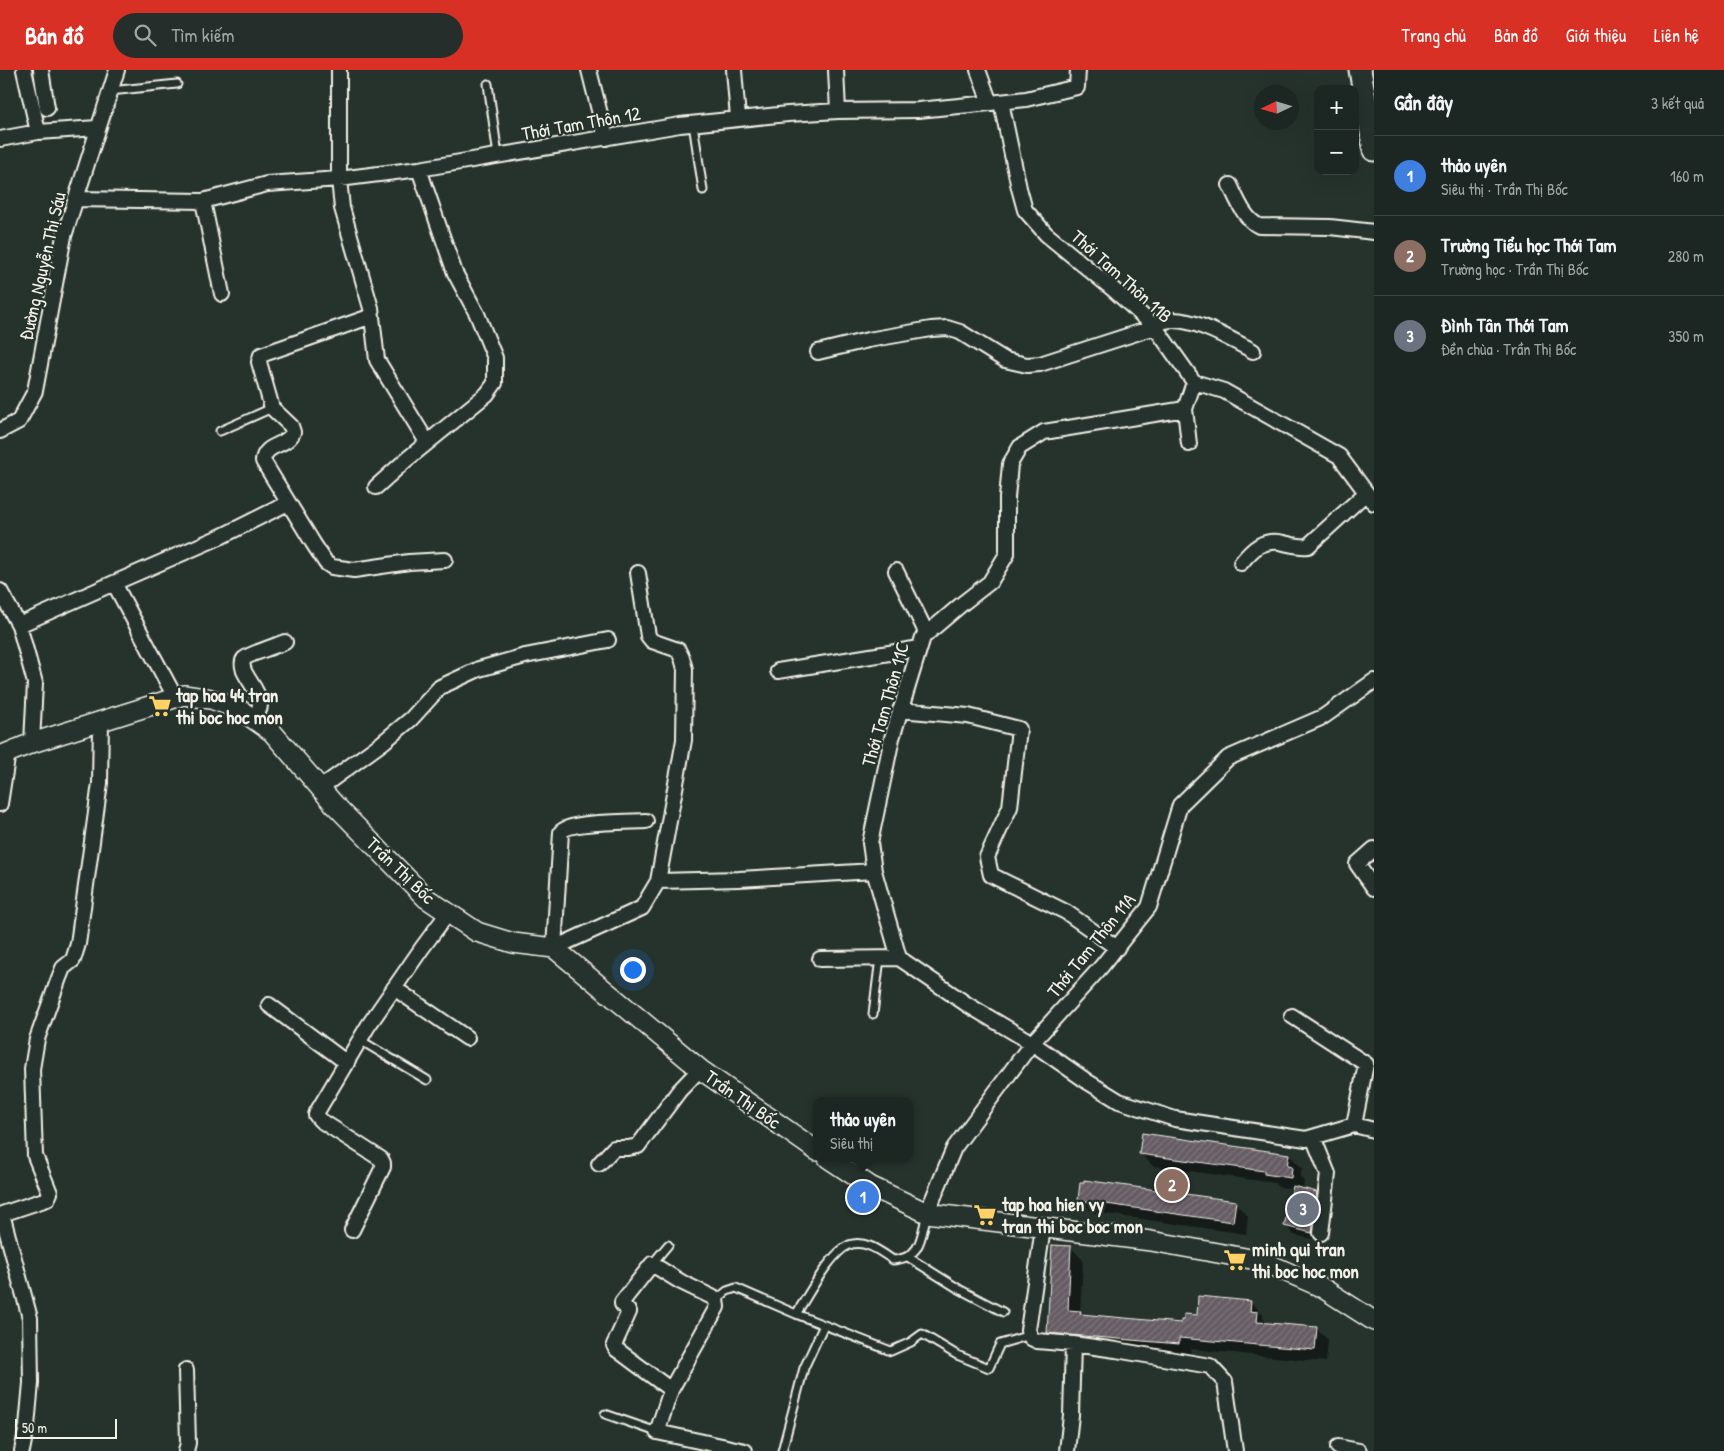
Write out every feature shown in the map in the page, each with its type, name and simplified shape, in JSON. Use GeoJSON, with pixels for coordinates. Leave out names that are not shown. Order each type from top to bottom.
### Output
{"type":"FeatureCollection","features":[{"type":"Feature","properties":{"kind":"main road"},"geometry":{"type":"LineString","coordinates":[[1360,70],[1374,150]]}},
{"type":"Feature","properties":{"kind":"street"},"geometry":{"type":"LineString","coordinates":[[24,70],[38,132]]}},
{"type":"Feature","properties":{"kind":"street"},"geometry":{"type":"LineString","coordinates":[[41,70],[47,108]]}},
{"type":"Feature","properties":{"kind":"street","name":"Đường Nguyễn Thị Sáu"},"geometry":{"type":"LineString","coordinates":[[0,432],[19,421],[34,391],[64,236],[117,70]]}},
{"type":"Feature","properties":{"kind":"street"},"geometry":{"type":"LineString","coordinates":[[339,70],[339,179],[342,208],[372,316],[377,360],[427,442]]}},
{"type":"Feature","properties":{"kind":"street"},"geometry":{"type":"LineString","coordinates":[[589,70],[606,138]]}},
{"type":"Feature","properties":{"kind":"street"},"geometry":{"type":"LineString","coordinates":[[734,70],[738,118]]}},
{"type":"Feature","properties":{"kind":"street"},"geometry":{"type":"LineString","coordinates":[[836,70],[838,111]]}},
{"type":"Feature","properties":{"kind":"street","name":"Thới Tam Thôn 11B"},"geometry":{"type":"LineString","coordinates":[[978,70],[996,103],[1025,210],[1046,234],[1114,290],[1155,327],[1194,382]]}},
{"type":"Feature","properties":{"kind":"street","name":"Thới Tam Thôn 12"},"geometry":{"type":"LineString","coordinates":[[75,199],[203,200],[267,184],[339,179],[419,169],[738,118],[838,111],[918,110],[996,103],[1026,99],[1077,86],[1078,70]]}},
{"type":"Feature","properties":{"kind":"street"},"geometry":{"type":"LineString","coordinates":[[0,139],[38,132],[98,128]]}},
{"type":"Feature","properties":{"kind":"street"},"geometry":{"type":"LineString","coordinates":[[376,487],[427,442],[487,394],[495,383],[495,358],[477,314],[455,273],[419,169]]}},
{"type":"Feature","properties":{"kind":"street"},"geometry":{"type":"LineString","coordinates":[[1230,185],[1244,213],[1253,223],[1259,226],[1330,227],[1374,232]]}},
{"type":"Feature","properties":{"kind":"street"},"geometry":{"type":"LineString","coordinates":[[203,200],[222,294]]}},
{"type":"Feature","properties":{"kind":"street"},"geometry":{"type":"LineString","coordinates":[[372,316],[261,355],[259,362],[272,408],[291,426],[293,432],[292,436],[266,450],[263,461],[326,563],[332,567],[354,570],[409,562],[445,560]]}},
{"type":"Feature","properties":{"kind":"street"},"geometry":{"type":"LineString","coordinates":[[818,352],[868,340],[930,329],[947,328],[960,332],[1005,360],[1027,365],[1040,364],[1155,327],[1166,321],[1194,324],[1254,351]]}},
{"type":"Feature","properties":{"kind":"street"},"geometry":{"type":"LineString","coordinates":[[1189,444],[1185,409],[1194,382],[1224,391],[1339,456],[1370,498],[1308,546],[1298,546],[1276,541],[1268,542],[1256,546],[1241,563]]}},
{"type":"Feature","properties":{"kind":"street","name":"Thới Tam Thôn 11C"},"geometry":{"type":"LineString","coordinates":[[899,958],[874,871],[870,842],[892,738],[924,637],[990,582],[1007,554],[1007,498],[1010,464],[1020,447],[1044,432],[1185,409]]}},
{"type":"Feature","properties":{"kind":"street"},"geometry":{"type":"LineString","coordinates":[[19,625],[222,536],[288,502]]}},
{"type":"Feature","properties":{"kind":"street"},"geometry":{"type":"LineString","coordinates":[[896,571],[927,634]]}},
{"type":"Feature","properties":{"kind":"street"},"geometry":{"type":"LineString","coordinates":[[638,573],[648,636],[652,641],[678,650],[684,669],[684,740],[658,881],[642,908],[554,948],[561,832],[563,829],[580,824],[646,821]]}},
{"type":"Feature","properties":{"kind":"street"},"geometry":{"type":"LineString","coordinates":[[114,583],[174,697]]}},
{"type":"Feature","properties":{"kind":"street"},"geometry":{"type":"LineString","coordinates":[[0,591],[19,625],[35,684],[32,743]]}},
{"type":"Feature","properties":{"kind":"street"},"geometry":{"type":"LineString","coordinates":[[320,788],[382,743],[411,719],[440,687],[479,669],[525,656],[608,640]]}},
{"type":"Feature","properties":{"kind":"street"},"geometry":{"type":"LineString","coordinates":[[252,718],[259,712],[261,705],[244,671],[243,660],[285,642]]}},
{"type":"Feature","properties":{"kind":"street"},"geometry":{"type":"LineString","coordinates":[[778,671],[920,648]]}},
{"type":"Feature","properties":{"kind":"street","name":"Thới Tam Thôn 11A"},"geometry":{"type":"LineString","coordinates":[[927,1213],[954,1148],[1032,1043],[1102,968],[1149,907],[1180,805],[1228,758],[1323,717],[1374,681]]}},
{"type":"Feature","properties":{"kind":"street","name":"Trần Thị Bốc"},"geometry":{"type":"LineString","coordinates":[[4,754],[32,743],[184,695],[211,699],[239,709],[272,732],[320,788],[426,898],[477,932],[513,943],[554,948],[700,1069],[813,1148]]}},
{"type":"Feature","properties":{"kind":"street"},"geometry":{"type":"LineString","coordinates":[[900,710],[968,716],[1019,729],[1010,806],[987,857],[991,875],[1066,912],[1117,948]]}},
{"type":"Feature","properties":{"kind":"street"},"geometry":{"type":"LineString","coordinates":[[22,1451],[27,1426],[31,1382],[30,1318],[2,1214],[47,1199],[50,1193],[35,1156],[32,1069],[37,1038],[55,988],[62,970],[72,960],[78,944],[100,784],[101,721]]}},
{"type":"Feature","properties":{"kind":"street"},"geometry":{"type":"LineString","coordinates":[[0,804],[4,754]]}},
{"type":"Feature","properties":{"kind":"street"},"geometry":{"type":"LineString","coordinates":[[1374,850],[1357,864],[1374,888]]}},
{"type":"Feature","properties":{"kind":"street"},"geometry":{"type":"LineString","coordinates":[[658,881],[739,879],[874,871]]}},
{"type":"Feature","properties":{"kind":"street"},"geometry":{"type":"LineString","coordinates":[[352,1230],[383,1167],[383,1163],[381,1159],[320,1120],[316,1115],[360,1040],[394,988],[448,913]]}},
{"type":"Feature","properties":{"kind":"street"},"geometry":{"type":"LineString","coordinates":[[820,959],[899,958],[968,1005],[1032,1043],[1119,1101],[1175,1119],[1306,1138],[1354,1126],[1374,1130]]}},
{"type":"Feature","properties":{"kind":"street"},"geometry":{"type":"LineString","coordinates":[[394,988],[466,1038]]}},
{"type":"Feature","properties":{"kind":"street"},"geometry":{"type":"LineString","coordinates":[[269,1005],[347,1063]]}},
{"type":"Feature","properties":{"kind":"street"},"geometry":{"type":"LineString","coordinates":[[1292,1016],[1370,1059],[1354,1126]]}},
{"type":"Feature","properties":{"kind":"street"},"geometry":{"type":"LineString","coordinates":[[599,1164],[612,1149],[634,1147],[642,1142],[663,1111],[700,1069]]}},
{"type":"Feature","properties":{"kind":"street"},"geometry":{"type":"LineString","coordinates":[[1312,1137],[1328,1174],[1321,1233]]}},
{"type":"Feature","properties":{"kind":"street"},"geometry":{"type":"LineString","coordinates":[[834,1162],[870,1186],[927,1213],[1151,1241],[1262,1261],[1320,1287],[1374,1321]]}},
{"type":"Feature","properties":{"kind":"street"},"geometry":{"type":"LineString","coordinates":[[1043,1228],[1028,1330],[1031,1338],[1037,1341],[1116,1350],[1210,1366],[1225,1382],[1235,1451]]}},
{"type":"Feature","properties":{"kind":"street"},"geometry":{"type":"LineString","coordinates":[[671,1390],[616,1349],[614,1345],[629,1312],[622,1302],[652,1264],[716,1300],[717,1307],[671,1390],[657,1432],[750,1451]]}},
{"type":"Feature","properties":{"kind":"street"},"geometry":{"type":"LineString","coordinates":[[1067,1451],[1071,1416],[1072,1344]]}},
{"type":"Feature","properties":{"kind":"street"},"geometry":{"type":"LineString","coordinates":[[186,1370],[188,1443],[186,1451]]}},
{"type":"Feature","properties":{"kind":"street"},"geometry":{"type":"LineString","coordinates":[[1338,1447],[1359,1451]]}},
{"type":"Feature","properties":{"kind":"lane"},"geometry":{"type":"LineString","coordinates":[[110,91],[177,84]]}},
{"type":"Feature","properties":{"kind":"lane"},"geometry":{"type":"LineString","coordinates":[[488,84],[498,156]]}},
{"type":"Feature","properties":{"kind":"lane"},"geometry":{"type":"LineString","coordinates":[[693,124],[703,190]]}},
{"type":"Feature","properties":{"kind":"lane"},"geometry":{"type":"LineString","coordinates":[[220,431],[272,408]]}},
{"type":"Feature","properties":{"kind":"lane"},"geometry":{"type":"LineString","coordinates":[[873,1014],[880,958]]}},
{"type":"Feature","properties":{"kind":"lane"},"geometry":{"type":"LineString","coordinates":[[360,1040],[427,1080]]}},
{"type":"Feature","properties":{"kind":"lane"},"geometry":{"type":"LineString","coordinates":[[796,1314],[830,1263],[850,1245],[862,1244],[877,1249],[893,1260],[908,1257],[918,1247],[927,1213]]}},
{"type":"Feature","properties":{"kind":"lane"},"geometry":{"type":"LineString","coordinates":[[652,1264],[668,1245]]}},
{"type":"Feature","properties":{"kind":"lane"},"geometry":{"type":"LineString","coordinates":[[908,1257],[1003,1312]]}},
{"type":"Feature","properties":{"kind":"lane"},"geometry":{"type":"LineString","coordinates":[[716,1300],[727,1291],[736,1288],[890,1351],[911,1342],[922,1334],[957,1355],[989,1368],[1000,1344],[1030,1335]]}},
{"type":"Feature","properties":{"kind":"lane"},"geometry":{"type":"LineString","coordinates":[[782,1451],[804,1368],[824,1325]]}},
{"type":"Feature","properties":{"kind":"lane"},"geometry":{"type":"LineString","coordinates":[[605,1414],[657,1432]]}},
{"type":"Feature","properties":{"kind":"building"},"geometry":{"type":"Polygon","coordinates":[[[1142,1133],[1289,1154],[1287,1166],[1292,1167],[1291,1178],[1264,1174],[1264,1171],[1139,1154],[1142,1133]]]}},
{"type":"Feature","properties":{"kind":"building"},"geometry":{"type":"Polygon","coordinates":[[[1084,1180],[1236,1201],[1233,1222],[1078,1200],[1080,1183],[1084,1183],[1084,1180]]]}},
{"type":"Feature","properties":{"kind":"building"},"geometry":{"type":"Polygon","coordinates":[[[1293,1186],[1317,1192],[1312,1233],[1284,1226],[1293,1186]]]}},
{"type":"Feature","properties":{"kind":"building"},"geometry":{"type":"Polygon","coordinates":[[[1052,1245],[1071,1246],[1068,1310],[1081,1311],[1080,1314],[1181,1323],[1181,1320],[1184,1320],[1184,1314],[1197,1315],[1198,1296],[1251,1301],[1250,1311],[1258,1312],[1257,1322],[1317,1327],[1315,1350],[1179,1338],[1179,1344],[1047,1333],[1052,1245]]]}},
{"type":"Feature","properties":{"kind":"place","name":"tap hoa 44 tran thi boc hoc mon"},"geometry":{"type":"Point","coordinates":[160,706]}},
{"type":"Feature","properties":{"kind":"place","name":"Trường Tiểu học Thới Tam"},"geometry":{"type":"Point","coordinates":[1172,1185]}},
{"type":"Feature","properties":{"kind":"place","name":"thảo uyên"},"geometry":{"type":"Point","coordinates":[863,1197]}},
{"type":"Feature","properties":{"kind":"place","name":"Đình Tân Thới Tam"},"geometry":{"type":"Point","coordinates":[1303,1209]}},
{"type":"Feature","properties":{"kind":"place","name":"tap hoa hien vy tran thi boc boc mon"},"geometry":{"type":"Point","coordinates":[985,1215]}},
{"type":"Feature","properties":{"kind":"place","name":"minh qui tran thi boc hoc mon"},"geometry":{"type":"Point","coordinates":[1235,1260]}}]}
